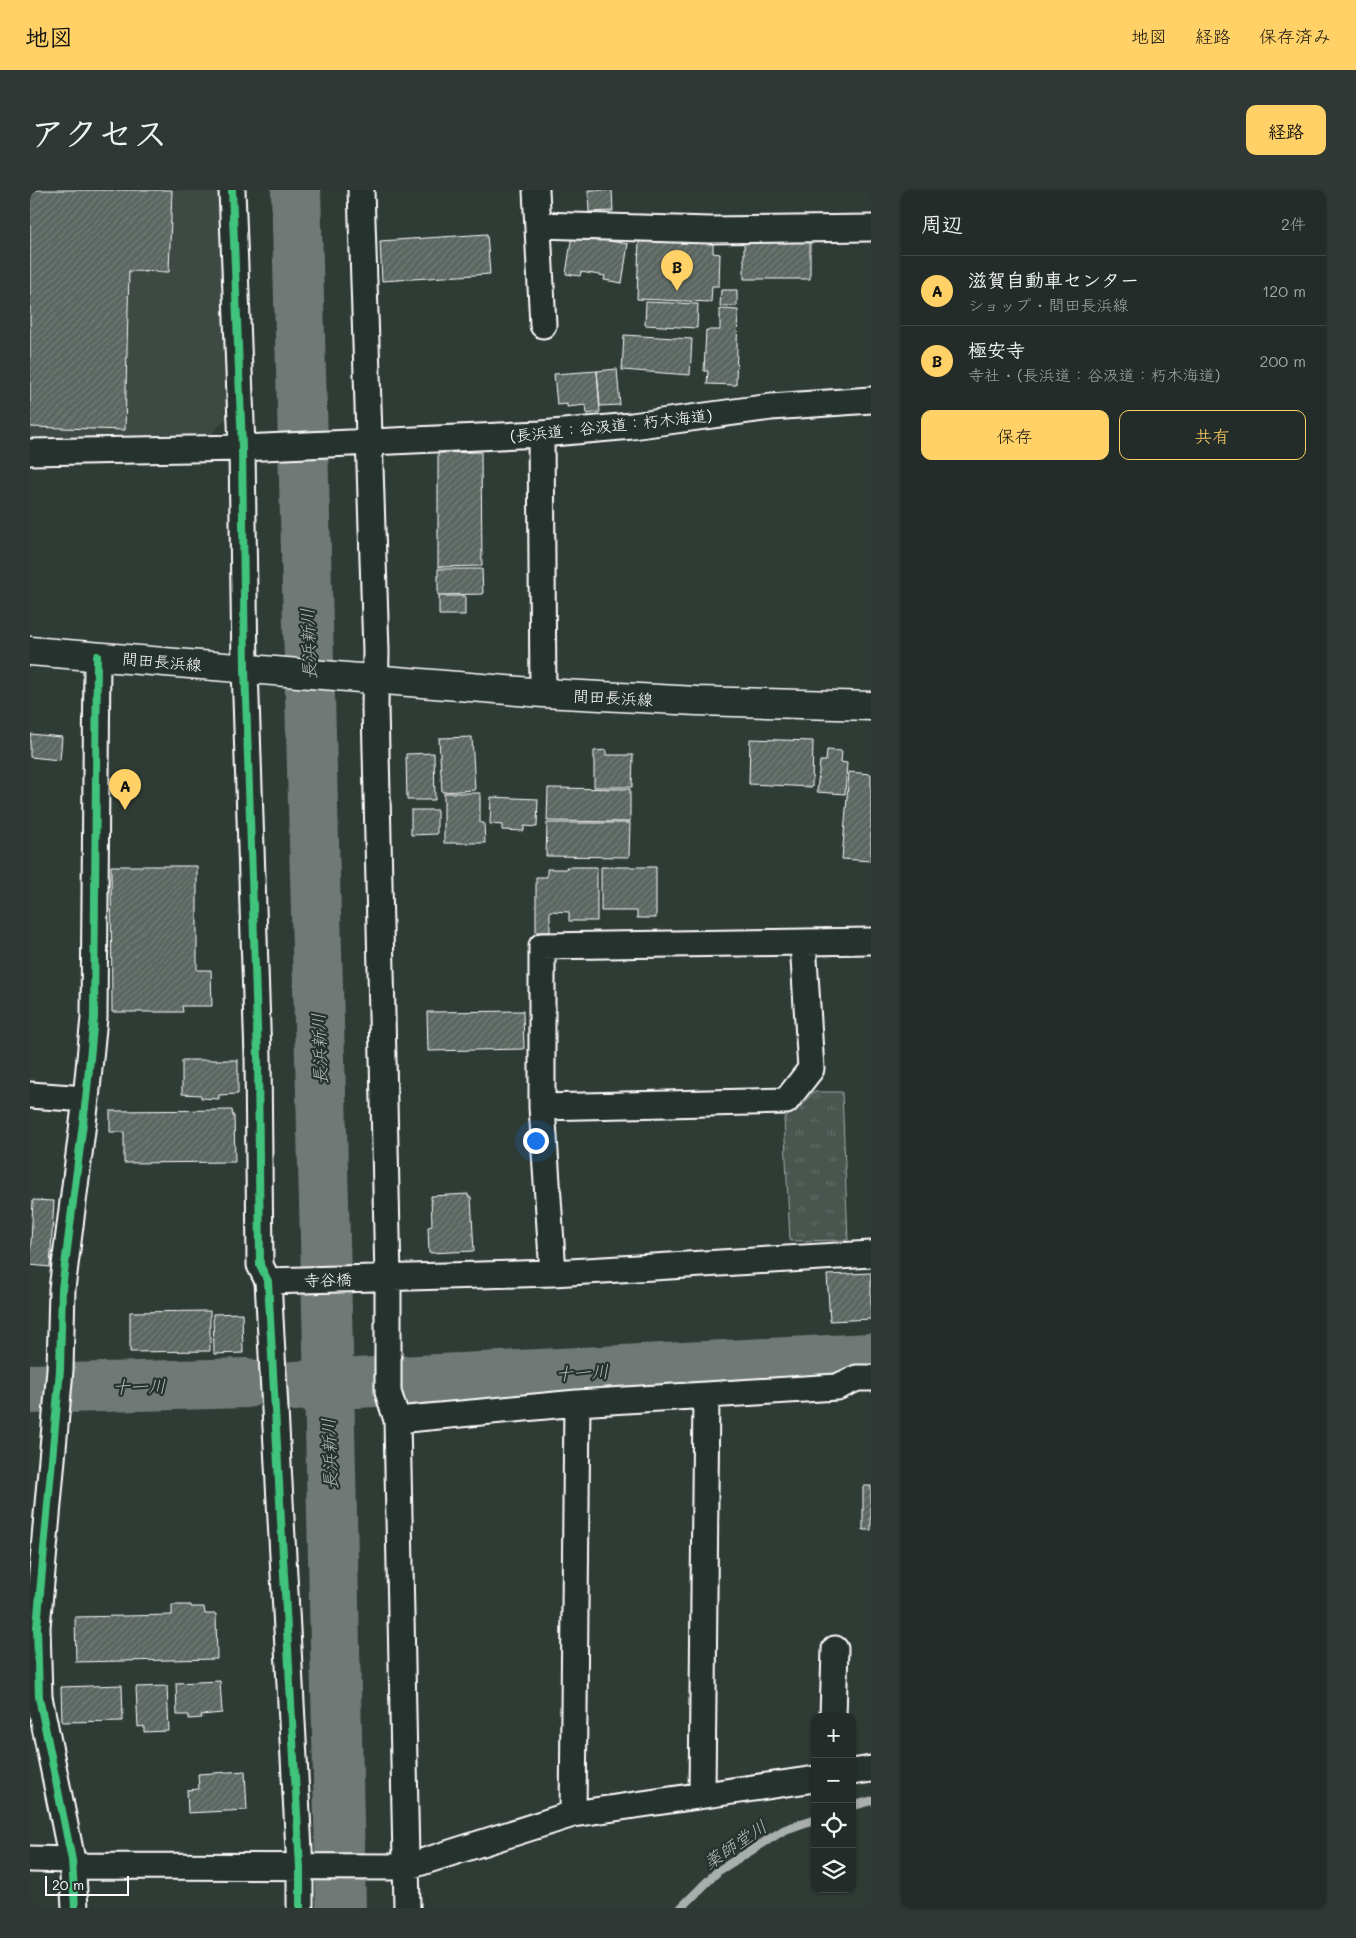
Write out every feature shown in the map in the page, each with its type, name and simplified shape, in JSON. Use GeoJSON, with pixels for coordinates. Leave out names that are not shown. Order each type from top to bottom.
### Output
{"type":"FeatureCollection","features":[{"type":"Feature","properties":{"kind":"main road","name":"間田長浜線"},"geometry":{"type":"LineString","coordinates":[[30,651],[543,693],[697,701],[871,706]]}},
{"type":"Feature","properties":{"kind":"street"},"geometry":{"type":"LineString","coordinates":[[232,190],[249,448],[254,669],[260,1265],[275,1280],[300,1868],[300,1908]]}},
{"type":"Feature","properties":{"kind":"street"},"geometry":{"type":"LineString","coordinates":[[361,190],[360,443],[381,1278],[388,1392],[397,1420],[407,1908]]}},
{"type":"Feature","properties":{"kind":"street"},"geometry":{"type":"LineString","coordinates":[[536,190],[543,325]]}},
{"type":"Feature","properties":{"kind":"street"},"geometry":{"type":"LineString","coordinates":[[538,225],[710,230],[871,228]]}},
{"type":"Feature","properties":{"kind":"street","name":"(長浜道：谷汲道：朽木海道)"},"geometry":{"type":"LineString","coordinates":[[30,452],[249,448],[541,434],[632,426],[771,407],[871,400]]}},
{"type":"Feature","properties":{"kind":"street"},"geometry":{"type":"LineString","coordinates":[[541,434],[543,693]]}},
{"type":"Feature","properties":{"kind":"street"},"geometry":{"type":"LineString","coordinates":[[75,1908],[72,1863],[39,1697],[37,1627],[60,1370],[62,1289],[86,1099],[94,1018],[97,656]]}},
{"type":"Feature","properties":{"kind":"street"},"geometry":{"type":"LineString","coordinates":[[553,1273],[542,1107],[542,946],[871,941]]}},
{"type":"Feature","properties":{"kind":"street"},"geometry":{"type":"LineString","coordinates":[[542,1107],[786,1101],[811,1069],[803,943]]}},
{"type":"Feature","properties":{"kind":"street"},"geometry":{"type":"LineString","coordinates":[[30,1095],[86,1099]]}},
{"type":"Feature","properties":{"kind":"street","name":"寺谷橋"},"geometry":{"type":"LineString","coordinates":[[275,1280],[553,1273],[871,1254]]}},
{"type":"Feature","properties":{"kind":"street"},"geometry":{"type":"LineString","coordinates":[[397,1420],[576,1403],[837,1387],[857,1378],[871,1378]]}},
{"type":"Feature","properties":{"kind":"street"},"geometry":{"type":"LineString","coordinates":[[702,1794],[706,1395]]}},
{"type":"Feature","properties":{"kind":"street"},"geometry":{"type":"LineString","coordinates":[[573,1814],[576,1403]]}},
{"type":"Feature","properties":{"kind":"street"},"geometry":{"type":"LineString","coordinates":[[833,1713],[835,1649]]}},
{"type":"Feature","properties":{"kind":"street"},"geometry":{"type":"LineString","coordinates":[[856,1771],[871,1769]]}},
{"type":"Feature","properties":{"kind":"street"},"geometry":{"type":"LineString","coordinates":[[30,1859],[72,1863],[300,1868],[406,1867],[573,1814],[811,1779]]}},
{"type":"Feature","properties":{"kind":"shaded area"},"geometry":{"type":"Polygon","coordinates":[[[30,190],[221,190],[226,419],[204,442],[30,440],[30,190]]]}},
{"type":"Feature","properties":{"kind":"green space"},"geometry":{"type":"Polygon","coordinates":[[[813,1092],[842,1092],[848,1240],[790,1241],[784,1118],[802,1106],[813,1092]]]}},
{"type":"Feature","properties":{"kind":"building"},"geometry":{"type":"Polygon","coordinates":[[[30,190],[172,190],[169,272],[129,271],[125,430],[30,427],[30,190]]]}},
{"type":"Feature","properties":{"kind":"building"},"geometry":{"type":"Polygon","coordinates":[[[588,190],[612,190],[613,211],[589,212],[588,190]]]}},
{"type":"Feature","properties":{"kind":"building"},"geometry":{"type":"Polygon","coordinates":[[[487,234],[490,274],[382,281],[380,241],[487,234]]]}},
{"type":"Feature","properties":{"kind":"building"},"geometry":{"type":"Polygon","coordinates":[[[744,234],[810,238],[810,279],[744,279],[744,234]]]}},
{"type":"Feature","properties":{"kind":"building"},"geometry":{"type":"Polygon","coordinates":[[[572,235],[628,244],[622,283],[604,280],[605,276],[581,272],[580,276],[566,274],[572,235]]]}},
{"type":"Feature","properties":{"kind":"building"},"geometry":{"type":"Polygon","coordinates":[[[639,237],[713,240],[713,253],[720,254],[719,286],[712,286],[711,302],[637,299],[639,237]]]}},
{"type":"Feature","properties":{"kind":"building"},"geometry":{"type":"Polygon","coordinates":[[[721,290],[737,290],[737,306],[720,306],[721,290]]]}},
{"type":"Feature","properties":{"kind":"building"},"geometry":{"type":"Polygon","coordinates":[[[646,302],[698,304],[697,328],[645,325],[646,302]]]}},
{"type":"Feature","properties":{"kind":"building"},"geometry":{"type":"Polygon","coordinates":[[[720,309],[738,310],[736,385],[707,384],[708,371],[704,371],[706,330],[720,330],[720,309]]]}},
{"type":"Feature","properties":{"kind":"building"},"geometry":{"type":"Polygon","coordinates":[[[624,335],[692,339],[690,375],[622,370],[624,335]]]}},
{"type":"Feature","properties":{"kind":"building"},"geometry":{"type":"Polygon","coordinates":[[[617,369],[620,405],[600,406],[597,371],[617,369]]]}},
{"type":"Feature","properties":{"kind":"building"},"geometry":{"type":"Polygon","coordinates":[[[597,371],[600,412],[587,414],[586,405],[567,407],[567,404],[557,405],[554,374],[597,371]]]}},
{"type":"Feature","properties":{"kind":"building"},"geometry":{"type":"Polygon","coordinates":[[[481,452],[482,566],[438,567],[438,453],[481,452]]]}},
{"type":"Feature","properties":{"kind":"building"},"geometry":{"type":"Polygon","coordinates":[[[438,569],[482,569],[483,594],[438,595],[438,569]]]}},
{"type":"Feature","properties":{"kind":"building"},"geometry":{"type":"Polygon","coordinates":[[[439,596],[465,596],[465,615],[439,615],[439,596]]]}},
{"type":"Feature","properties":{"kind":"building"},"geometry":{"type":"Polygon","coordinates":[[[30,734],[62,737],[60,760],[30,757],[30,734]]]}},
{"type":"Feature","properties":{"kind":"building"},"geometry":{"type":"Polygon","coordinates":[[[472,737],[475,790],[442,792],[439,738],[472,737]]]}},
{"type":"Feature","properties":{"kind":"building"},"geometry":{"type":"Polygon","coordinates":[[[750,739],[813,741],[812,787],[749,784],[750,739]]]}},
{"type":"Feature","properties":{"kind":"building"},"geometry":{"type":"Polygon","coordinates":[[[606,750],[606,755],[633,755],[632,787],[594,787],[594,751],[606,750]]]}},
{"type":"Feature","properties":{"kind":"building"},"geometry":{"type":"Polygon","coordinates":[[[827,750],[842,751],[841,762],[847,763],[845,794],[817,792],[820,761],[826,761],[827,750]]]}},
{"type":"Feature","properties":{"kind":"building"},"geometry":{"type":"Polygon","coordinates":[[[434,753],[435,800],[407,800],[406,754],[434,753]]]}},
{"type":"Feature","properties":{"kind":"building"},"geometry":{"type":"Polygon","coordinates":[[[849,772],[871,774],[871,861],[842,859],[849,772]]]}},
{"type":"Feature","properties":{"kind":"building"},"geometry":{"type":"Polygon","coordinates":[[[548,788],[630,789],[630,822],[547,821],[548,788]]]}},
{"type":"Feature","properties":{"kind":"building"},"geometry":{"type":"Polygon","coordinates":[[[444,793],[480,793],[480,823],[484,823],[485,843],[444,843],[444,793]]]}},
{"type":"Feature","properties":{"kind":"building"},"geometry":{"type":"Polygon","coordinates":[[[491,797],[538,799],[537,827],[524,826],[524,831],[502,830],[502,825],[490,824],[491,797]]]}},
{"type":"Feature","properties":{"kind":"building"},"geometry":{"type":"Polygon","coordinates":[[[411,810],[437,810],[437,834],[411,835],[411,810]]]}},
{"type":"Feature","properties":{"kind":"building"},"geometry":{"type":"Polygon","coordinates":[[[547,823],[630,823],[629,857],[546,856],[547,823]]]}},
{"type":"Feature","properties":{"kind":"building"},"geometry":{"type":"Polygon","coordinates":[[[111,866],[197,866],[197,970],[211,970],[212,1006],[182,1006],[183,1012],[112,1012],[111,866]]]}},
{"type":"Feature","properties":{"kind":"building"},"geometry":{"type":"Polygon","coordinates":[[[566,867],[597,867],[597,921],[569,921],[569,912],[550,911],[550,932],[536,932],[536,877],[547,877],[547,869],[567,869],[566,867]]]}},
{"type":"Feature","properties":{"kind":"building"},"geometry":{"type":"Polygon","coordinates":[[[601,867],[656,867],[656,918],[637,918],[637,911],[601,911],[601,867]]]}},
{"type":"Feature","properties":{"kind":"building"},"geometry":{"type":"Polygon","coordinates":[[[523,1011],[524,1049],[428,1051],[427,1012],[523,1011]]]}},
{"type":"Feature","properties":{"kind":"building"},"geometry":{"type":"Polygon","coordinates":[[[182,1060],[238,1060],[238,1094],[219,1095],[219,1099],[201,1098],[201,1095],[182,1094],[182,1060]]]}},
{"type":"Feature","properties":{"kind":"building"},"geometry":{"type":"Polygon","coordinates":[[[232,1110],[234,1116],[235,1162],[124,1163],[124,1132],[110,1132],[110,1111],[232,1110]]]}},
{"type":"Feature","properties":{"kind":"building"},"geometry":{"type":"Polygon","coordinates":[[[468,1194],[468,1197],[471,1197],[474,1251],[429,1253],[428,1227],[432,1226],[431,1196],[468,1194]]]}},
{"type":"Feature","properties":{"kind":"building"},"geometry":{"type":"Polygon","coordinates":[[[33,1200],[54,1201],[50,1267],[30,1265],[33,1200]]]}},
{"type":"Feature","properties":{"kind":"building"},"geometry":{"type":"Polygon","coordinates":[[[871,1273],[871,1319],[830,1321],[827,1275],[871,1273]]]}},
{"type":"Feature","properties":{"kind":"building"},"geometry":{"type":"Polygon","coordinates":[[[210,1311],[210,1351],[130,1352],[130,1312],[210,1311]]]}},
{"type":"Feature","properties":{"kind":"building"},"geometry":{"type":"Polygon","coordinates":[[[242,1313],[243,1353],[214,1354],[213,1314],[242,1313]]]}},
{"type":"Feature","properties":{"kind":"building"},"geometry":{"type":"Polygon","coordinates":[[[863,1486],[871,1486],[871,1530],[863,1530],[863,1486]]]}},
{"type":"Feature","properties":{"kind":"building"},"geometry":{"type":"Polygon","coordinates":[[[172,1605],[204,1607],[205,1614],[216,1614],[217,1659],[76,1662],[75,1617],[172,1615],[172,1605]]]}},
{"type":"Feature","properties":{"kind":"building"},"geometry":{"type":"Polygon","coordinates":[[[220,1681],[222,1713],[201,1715],[202,1718],[189,1719],[189,1715],[177,1715],[176,1683],[220,1681]]]}},
{"type":"Feature","properties":{"kind":"building"},"geometry":{"type":"Polygon","coordinates":[[[122,1685],[123,1721],[62,1722],[61,1687],[122,1685]]]}},
{"type":"Feature","properties":{"kind":"building"},"geometry":{"type":"Polygon","coordinates":[[[167,1686],[169,1731],[144,1732],[144,1726],[138,1727],[136,1687],[167,1686]]]}},
{"type":"Feature","properties":{"kind":"building"},"geometry":{"type":"Polygon","coordinates":[[[245,1771],[247,1810],[188,1813],[187,1790],[199,1789],[198,1774],[245,1771]]]}},
{"type":"Feature","properties":{"kind":"waterway","name":"長浜新川"},"geometry":{"type":"LineString","coordinates":[[296,190],[329,1384],[341,1908]]}},
{"type":"Feature","properties":{"kind":"waterway","name":"十一川"},"geometry":{"type":"LineString","coordinates":[[293,1386],[871,1358]]}},
{"type":"Feature","properties":{"kind":"waterway","name":"十一川"},"geometry":{"type":"LineString","coordinates":[[30,1389],[247,1383]]}},
{"type":"Feature","properties":{"kind":"waterway","name":"薬師堂川"},"geometry":{"type":"LineString","coordinates":[[856,1805],[871,1801]]}},
{"type":"Feature","properties":{"kind":"waterway","name":"薬師堂川"},"geometry":{"type":"LineString","coordinates":[[681,1908],[718,1871],[784,1830],[811,1820]]}},
{"type":"Feature","properties":{"kind":"cycle path"},"geometry":{"type":"LineString","coordinates":[[232,190],[242,448],[245,668],[258,1057],[260,1265],[268,1281],[300,1868],[300,1908]]}},
{"type":"Feature","properties":{"kind":"cycle path"},"geometry":{"type":"LineString","coordinates":[[75,1908],[72,1860],[39,1697],[37,1627],[60,1370],[62,1289],[86,1099],[94,1018],[97,656]]}},
{"type":"Feature","properties":{"kind":"place","name":"極安寺"},"geometry":{"type":"Point","coordinates":[677,291]}},
{"type":"Feature","properties":{"kind":"place","name":"滋賀自動車センター"},"geometry":{"type":"Point","coordinates":[125,810]}}]}
